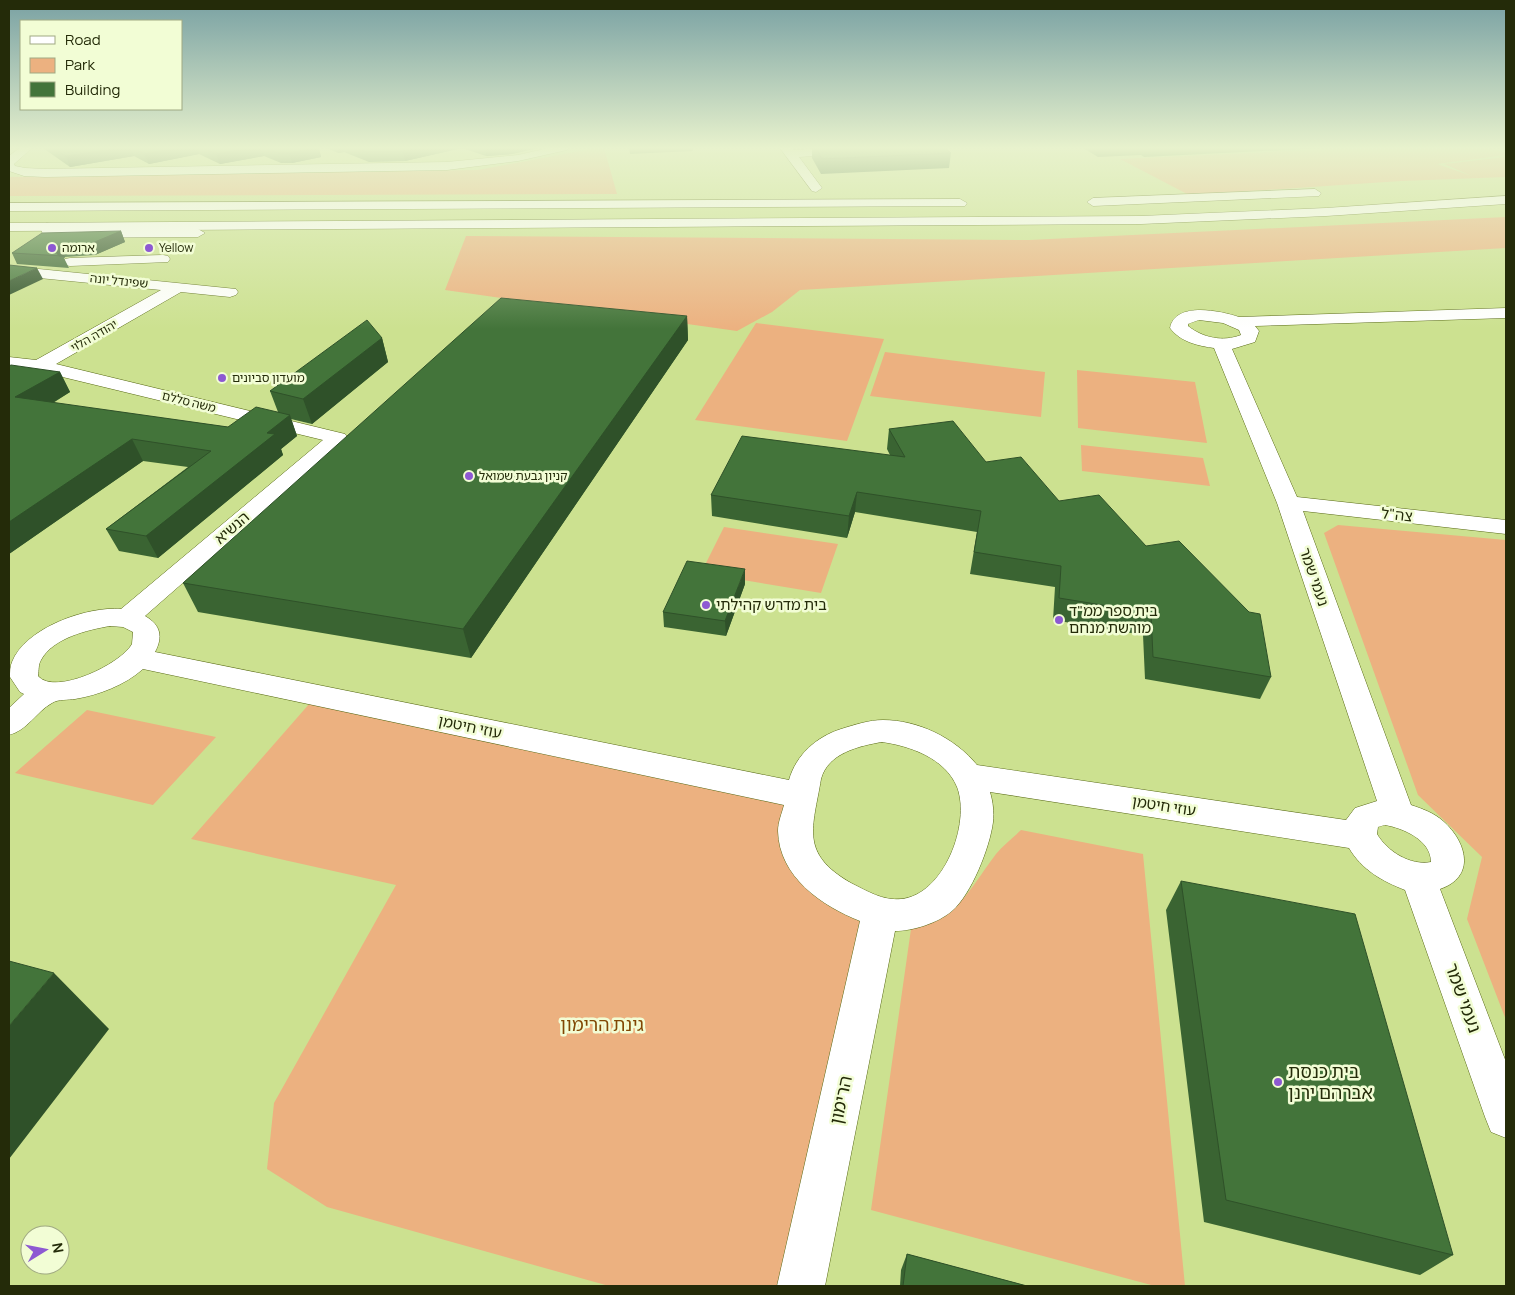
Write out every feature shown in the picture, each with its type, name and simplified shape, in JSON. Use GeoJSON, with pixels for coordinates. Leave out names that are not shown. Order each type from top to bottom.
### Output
{"type":"FeatureCollection","features":[{"type":"Feature","properties":{"kind":"main road"},"geometry":{"type":"LineString","coordinates":[[46,234],[248,227],[1141,220],[1369,208]]}},
{"type":"Feature","properties":{"kind":"main road"},"geometry":{"type":"LineString","coordinates":[[9,227],[46,234],[198,233],[248,227]]}},
{"type":"Feature","properties":{"kind":"main road"},"geometry":{"type":"LineString","coordinates":[[161,297],[152,290],[144,278],[163,259],[198,233]]}},
{"type":"Feature","properties":{"kind":"main road"},"geometry":{"type":"LineString","coordinates":[[11,260],[163,259]]}},
{"type":"Feature","properties":{"kind":"main road","name":"שפינדל יונה"},"geometry":{"type":"LineString","coordinates":[[9,270],[230,292]]}},
{"type":"Feature","properties":{"kind":"main road","name":"יהודה הלוי"},"geometry":{"type":"LineString","coordinates":[[9,384],[178,287]]}},
{"type":"Feature","properties":{"kind":"main road"},"geometry":{"type":"LineString","coordinates":[[1237,322],[1506,314]]}},
{"type":"Feature","properties":{"kind":"main road"},"geometry":{"type":"LineString","coordinates":[[1249,338],[1250,331],[1242,324],[1220,317],[1199,316],[1189,317],[1180,321],[1179,328],[1184,333],[1195,338],[1221,344],[1242,342],[1249,338],[1267,338]]}},
{"type":"Feature","properties":{"kind":"main road"},"geometry":{"type":"LineString","coordinates":[[1352,335],[1506,325]]}},
{"type":"Feature","properties":{"kind":"main road","name":"נעמי שמר"},"geometry":{"type":"LineString","coordinates":[[1221,344],[1288,503],[1398,814]]}},
{"type":"Feature","properties":{"kind":"main road","name":"משה סללם"},"geometry":{"type":"LineString","coordinates":[[9,362],[41,366],[338,438]]}},
{"type":"Feature","properties":{"kind":"main road","name":"הנשיא"},"geometry":{"type":"LineString","coordinates":[[127,618],[338,438]]}},
{"type":"Feature","properties":{"kind":"main road","name":"צה\"ל"},"geometry":{"type":"LineString","coordinates":[[1288,503],[1506,527]]}},
{"type":"Feature","properties":{"kind":"main road"},"geometry":{"type":"LineString","coordinates":[[110,617],[127,618],[137,621],[146,629],[146,645],[137,658],[111,677],[89,686],[67,691],[47,691],[31,686],[24,676],[26,662],[35,649],[59,632],[79,623],[110,617]]}},
{"type":"Feature","properties":{"kind":"main road","name":"עוזי חיטמן"},"geometry":{"type":"LineString","coordinates":[[137,658],[803,796]]}},
{"type":"Feature","properties":{"kind":"main road"},"geometry":{"type":"LineString","coordinates":[[9,724],[47,691]]}},
{"type":"Feature","properties":{"kind":"main road"},"geometry":{"type":"LineString","coordinates":[[882,731],[908,735],[932,744],[953,757],[968,776],[977,796],[978,817],[972,841],[962,864],[941,902],[905,914],[880,913],[832,891],[813,874],[802,856],[795,832],[806,775],[817,757],[834,743],[856,734],[882,731]]}},
{"type":"Feature","properties":{"kind":"main road","name":"עוזי חיטמן"},"geometry":{"type":"LineString","coordinates":[[968,776],[1359,836]]}},
{"type":"Feature","properties":{"kind":"main road"},"geometry":{"type":"LineString","coordinates":[[1373,813],[1398,814],[1411,818],[1436,835],[1444,845],[1448,856],[1448,866],[1443,873],[1433,878],[1404,875],[1388,868],[1374,858],[1359,836],[1359,826],[1364,818],[1373,813]]}},
{"type":"Feature","properties":{"kind":"main road","name":"נעמי שמר"},"geometry":{"type":"LineString","coordinates":[[1419,878],[1506,1116]]}},
{"type":"Feature","properties":{"kind":"main road","name":"הרימון"},"geometry":{"type":"LineString","coordinates":[[801,1286],[880,913]]}},
{"type":"Feature","properties":{"kind":"green space"},"geometry":{"type":"Polygon","coordinates":[[[1506,217],[1506,248],[800,290],[772,312],[737,331],[445,290],[466,236],[1029,240],[1506,217]]]}},
{"type":"Feature","properties":{"kind":"green space"},"geometry":{"type":"Polygon","coordinates":[[[756,323],[884,339],[847,441],[695,420],[756,323]]]}},
{"type":"Feature","properties":{"kind":"green space"},"geometry":{"type":"Polygon","coordinates":[[[885,352],[1045,372],[1041,417],[870,396],[885,352]]]}},
{"type":"Feature","properties":{"kind":"green space"},"geometry":{"type":"Polygon","coordinates":[[[1077,370],[1195,382],[1207,443],[1078,428],[1077,370]]]}},
{"type":"Feature","properties":{"kind":"green space"},"geometry":{"type":"Polygon","coordinates":[[[1081,445],[1203,458],[1210,486],[1082,471],[1081,445]]]}},
{"type":"Feature","properties":{"kind":"green space"},"geometry":{"type":"Polygon","coordinates":[[[1338,525],[1506,540],[1506,1020],[1467,919],[1482,857],[1418,795],[1324,533],[1338,525]]]}},
{"type":"Feature","properties":{"kind":"green space"},"geometry":{"type":"Polygon","coordinates":[[[724,527],[838,544],[821,593],[701,573],[724,527]]]}},
{"type":"Feature","properties":{"kind":"green space","name":"גינת הרימון"},"geometry":{"type":"Polygon","coordinates":[[[317,695],[803,796],[802,857],[880,913],[801,1286],[609,1286],[327,1207],[267,1169],[274,1103],[396,885],[191,839],[317,695]]]}},
{"type":"Feature","properties":{"kind":"green space"},"geometry":{"type":"Polygon","coordinates":[[[87,710],[216,737],[153,805],[15,773],[87,710]]]}},
{"type":"Feature","properties":{"kind":"green space"},"geometry":{"type":"Polygon","coordinates":[[[1021,830],[1143,854],[1185,1286],[1155,1286],[871,1210],[911,929],[928,923],[952,909],[969,891],[999,851],[1021,830]]]}},
{"type":"Feature","properties":{"kind":"building"},"geometry":{"type":"Polygon","coordinates":[[[121,231],[90,244],[59,246],[56,252],[59,256],[12,253],[42,233],[121,231]]]}},
{"type":"Feature","properties":{"kind":"building"},"geometry":{"type":"Polygon","coordinates":[[[9,265],[37,268],[9,281],[9,265]]]}},
{"type":"Feature","properties":{"kind":"building","name":"קניון גבעת שמואל"},"geometry":{"type":"Polygon","coordinates":[[[501,298],[687,316],[463,629],[183,583],[501,298]]]}},
{"type":"Feature","properties":{"kind":"building"},"geometry":{"type":"Polygon","coordinates":[[[367,320],[382,338],[303,399],[270,391],[367,320]]]}},
{"type":"Feature","properties":{"kind":"building"},"geometry":{"type":"Polygon","coordinates":[[[9,366],[60,372],[15,397],[228,427],[256,407],[290,415],[267,433],[275,434],[146,536],[106,529],[211,451],[132,439],[9,522],[9,366]]]}},
{"type":"Feature","properties":{"kind":"building"},"geometry":{"type":"Polygon","coordinates":[[[953,421],[986,462],[1021,457],[1059,501],[1099,495],[1146,546],[1179,541],[1249,612],[1260,614],[1271,677],[1153,657],[1151,613],[1059,598],[1061,566],[974,552],[981,511],[857,492],[849,516],[711,495],[742,436],[905,457],[889,429],[953,421]]]}},
{"type":"Feature","properties":{"kind":"building","name":"בית מדרש קהילתי"},"geometry":{"type":"Polygon","coordinates":[[[687,561],[745,569],[725,621],[663,612],[687,561]]]}},
{"type":"Feature","properties":{"kind":"building","name":"בית כנסת אברהם ירנן"},"geometry":{"type":"Polygon","coordinates":[[[1181,881],[1355,914],[1453,1255],[1226,1200],[1181,881]]]}},
{"type":"Feature","properties":{"kind":"building"},"geometry":{"type":"Polygon","coordinates":[[[9,961],[54,973],[9,1026],[9,961]]]}},
{"type":"Feature","properties":{"kind":"building"},"geometry":{"type":"Polygon","coordinates":[[[907,1254],[1027,1286],[903,1286],[907,1254]]]}},
{"type":"Feature","properties":{"kind":"place","name":"ארומה"},"geometry":{"type":"Point","coordinates":[52,248]}},
{"type":"Feature","properties":{"kind":"place","name":"Yellow"},"geometry":{"type":"Point","coordinates":[149,248]}},
{"type":"Feature","properties":{"kind":"place","name":"מועדון סביונים"},"geometry":{"type":"Point","coordinates":[222,378]}},
{"type":"Feature","properties":{"kind":"place","name":"קניון גבעת שמואל"},"geometry":{"type":"Point","coordinates":[469,476]}},
{"type":"Feature","properties":{"kind":"place","name":"בית מדרש קהילתי"},"geometry":{"type":"Point","coordinates":[706,605]}},
{"type":"Feature","properties":{"kind":"place","name":"בית ספר ממ\"ד מורשת מנחם"},"geometry":{"type":"Point","coordinates":[1059,620]}},
{"type":"Feature","properties":{"kind":"place","name":"בית כנסת אברהם ירנן"},"geometry":{"type":"Point","coordinates":[1278,1082]}}]}
